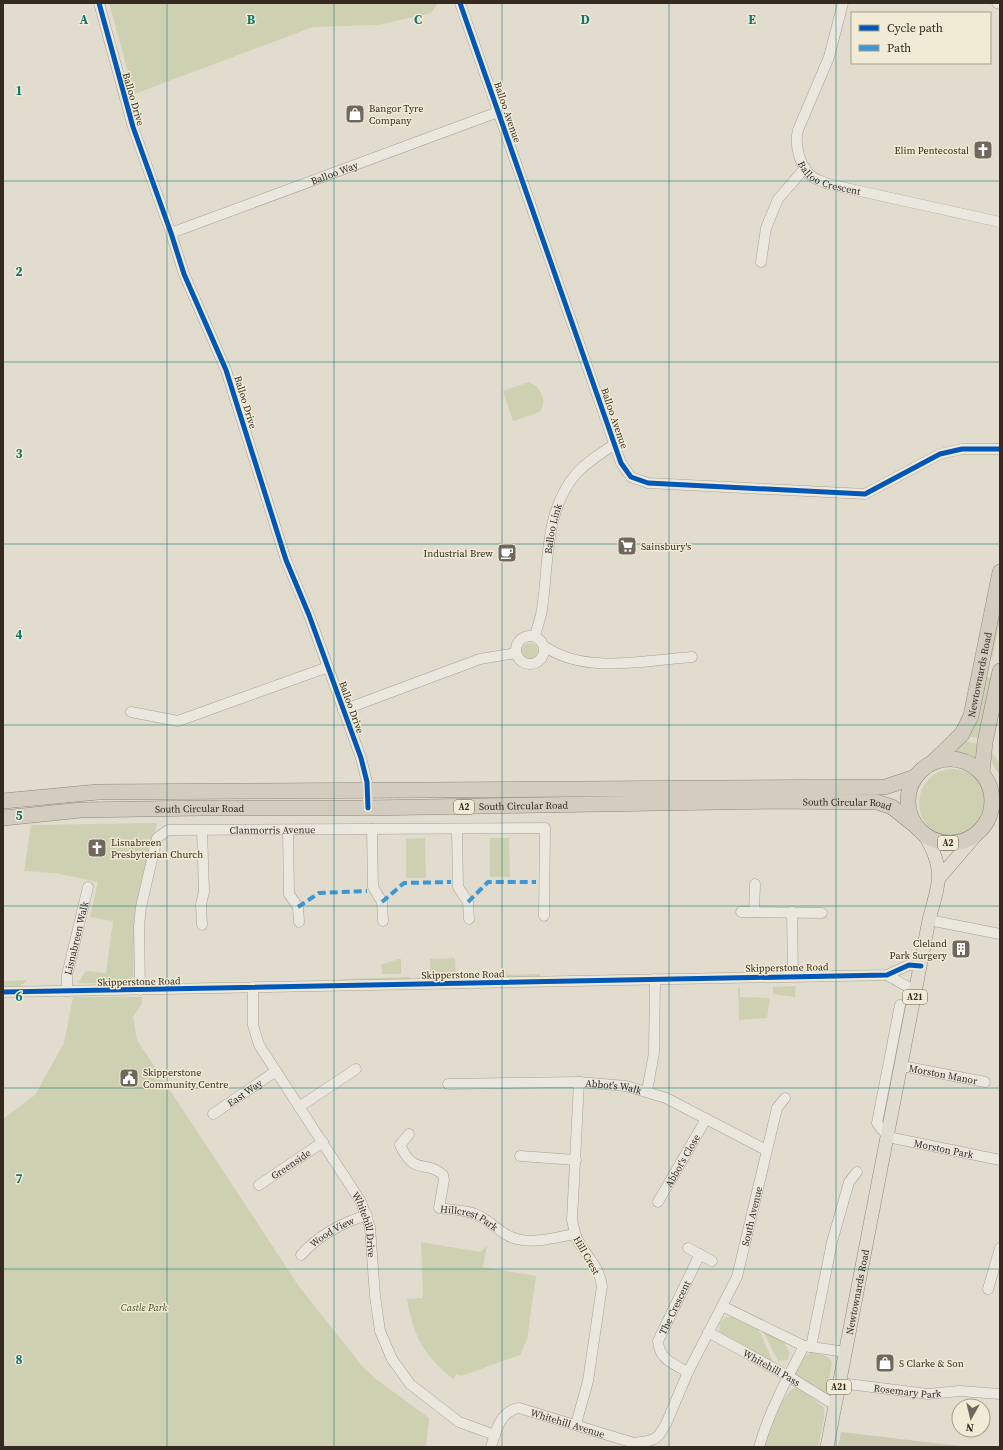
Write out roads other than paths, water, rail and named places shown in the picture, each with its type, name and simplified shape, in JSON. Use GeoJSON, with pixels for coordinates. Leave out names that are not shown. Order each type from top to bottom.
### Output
{"type":"FeatureCollection","features":[{"type":"Feature","properties":{"kind":"highway","name":"Newtownards Road"},"geometry":{"type":"LineString","coordinates":[[931,763],[962,734],[971,716],[1000,572]]}},
{"type":"Feature","properties":{"kind":"highway","name":"Newtownards Road"},"geometry":{"type":"LineString","coordinates":[[990,781],[985,742],[1000,671]]}},
{"type":"Feature","properties":{"kind":"highway"},"geometry":{"type":"LineString","coordinates":[[931,763],[942,759],[958,760],[974,766],[990,781],[993,797],[992,811],[981,829]]}},
{"type":"Feature","properties":{"kind":"highway","name":"A2"},"geometry":{"type":"LineString","coordinates":[[931,763],[922,769],[915,777],[909,789],[908,802],[910,815],[921,831],[943,843],[955,843],[967,840],[1000,815]]}},
{"type":"Feature","properties":{"kind":"highway","name":"South Circular Road"},"geometry":{"type":"LineString","coordinates":[[3,818],[81,810],[200,808],[368,800],[885,787],[915,777]]}},
{"type":"Feature","properties":{"kind":"highway","name":"South Circular Road"},"geometry":{"type":"LineString","coordinates":[[3,801],[98,792],[368,800],[486,807],[774,801],[877,802],[892,807],[921,831]]}},
{"type":"Feature","properties":{"kind":"main road","name":"Newtownards Road"},"geometry":{"type":"LineString","coordinates":[[940,877],[981,829]]}},
{"type":"Feature","properties":{"kind":"main road","name":"Newtownards Road"},"geometry":{"type":"LineString","coordinates":[[827,1447],[916,990],[940,877],[936,855],[921,831]]}},
{"type":"Feature","properties":{"kind":"street","name":"Balloo Drive"},"geometry":{"type":"LineString","coordinates":[[99,3],[133,127],[184,274],[226,370],[286,560],[328,667],[361,758],[368,800]]}},
{"type":"Feature","properties":{"kind":"street","name":"Balloo Avenue"},"geometry":{"type":"LineString","coordinates":[[460,3],[621,462],[631,477],[648,483],[865,494],[940,454],[962,449],[1000,449]]}},
{"type":"Feature","properties":{"kind":"street","name":"Balloo Crescent"},"geometry":{"type":"LineString","coordinates":[[843,3],[829,58],[795,141],[799,156],[805,168],[813,177],[828,184],[1000,222]]}},
{"type":"Feature","properties":{"kind":"street","name":"Balloo Way"},"geometry":{"type":"LineString","coordinates":[[171,233],[498,112]]}},
{"type":"Feature","properties":{"kind":"street"},"geometry":{"type":"LineString","coordinates":[[760,262],[766,228],[778,199],[805,168]]}},
{"type":"Feature","properties":{"kind":"street","name":"Balloo Link"},"geometry":{"type":"LineString","coordinates":[[535,636],[542,610],[554,517],[559,505],[567,486],[577,473],[590,460],[615,444]]}},
{"type":"Feature","properties":{"kind":"street"},"geometry":{"type":"LineString","coordinates":[[544,646],[544,656],[541,660],[533,664],[523,663],[516,652],[516,646],[522,638],[535,636],[539,638],[544,646],[570,660],[606,663],[692,656]]}},
{"type":"Feature","properties":{"kind":"street"},"geometry":{"type":"LineString","coordinates":[[343,710],[480,659],[516,652]]}},
{"type":"Feature","properties":{"kind":"street"},"geometry":{"type":"LineString","coordinates":[[131,712],[178,721],[328,667]]}},
{"type":"Feature","properties":{"kind":"street","name":"Clanmorris Avenue"},"geometry":{"type":"LineString","coordinates":[[140,990],[141,907],[157,838],[168,830],[545,828],[544,916]]}},
{"type":"Feature","properties":{"kind":"street"},"geometry":{"type":"LineString","coordinates":[[372,829],[373,887],[382,902],[383,921]]}},
{"type":"Feature","properties":{"kind":"street"},"geometry":{"type":"LineString","coordinates":[[457,829],[458,888],[468,902],[469,919]]}},
{"type":"Feature","properties":{"kind":"street"},"geometry":{"type":"LineString","coordinates":[[202,830],[204,892],[201,904],[202,925]]}},
{"type":"Feature","properties":{"kind":"street"},"geometry":{"type":"LineString","coordinates":[[288,830],[289,894],[298,907],[299,922]]}},
{"type":"Feature","properties":{"kind":"street"},"geometry":{"type":"LineString","coordinates":[[754,912],[755,884]]}},
{"type":"Feature","properties":{"kind":"street","name":"Lisnabreen Walk"},"geometry":{"type":"LineString","coordinates":[[67,991],[68,975],[88,887]]}},
{"type":"Feature","properties":{"kind":"street"},"geometry":{"type":"LineString","coordinates":[[741,912],[822,913]]}},
{"type":"Feature","properties":{"kind":"street"},"geometry":{"type":"LineString","coordinates":[[792,912],[792,976]]}},
{"type":"Feature","properties":{"kind":"street"},"geometry":{"type":"LineString","coordinates":[[930,920],[1000,934]]}},
{"type":"Feature","properties":{"kind":"street","name":"Skipperstone Road"},"geometry":{"type":"LineString","coordinates":[[3,992],[887,975],[909,965],[921,966]]}},
{"type":"Feature","properties":{"kind":"street"},"geometry":{"type":"LineString","coordinates":[[887,975],[900,981],[905,987],[916,990]]}},
{"type":"Feature","properties":{"kind":"street"},"geometry":{"type":"LineString","coordinates":[[648,1091],[654,1053],[655,979]]}},
{"type":"Feature","properties":{"kind":"street","name":"Whitehill Drive"},"geometry":{"type":"LineString","coordinates":[[253,987],[254,1033],[259,1046],[361,1202],[366,1215],[372,1242],[375,1296],[380,1332],[392,1359],[410,1384],[459,1422],[495,1435]]}},
{"type":"Feature","properties":{"kind":"street"},"geometry":{"type":"LineString","coordinates":[[888,1137],[877,1123],[877,1118],[900,1005]]}},
{"type":"Feature","properties":{"kind":"street","name":"Morston Manor"},"geometry":{"type":"LineString","coordinates":[[902,1066],[985,1082]]}},
{"type":"Feature","properties":{"kind":"street"},"geometry":{"type":"LineString","coordinates":[[300,1107],[356,1069]]}},
{"type":"Feature","properties":{"kind":"street","name":"East Way"},"geometry":{"type":"LineString","coordinates":[[213,1114],[276,1071]]}},
{"type":"Feature","properties":{"kind":"street","name":"Hill Crest"},"geometry":{"type":"LineString","coordinates":[[576,1424],[588,1381],[602,1286],[600,1277],[592,1260],[579,1244],[572,1220],[579,1082]]}},
{"type":"Feature","properties":{"kind":"street","name":"Abbot's Walk"},"geometry":{"type":"LineString","coordinates":[[448,1084],[611,1083],[648,1091],[666,1098],[766,1150]]}},
{"type":"Feature","properties":{"kind":"street","name":"South Avenue"},"geometry":{"type":"LineString","coordinates":[[708,1332],[737,1277],[776,1108],[785,1098]]}},
{"type":"Feature","properties":{"kind":"street","name":"Abbot's Close"},"geometry":{"type":"LineString","coordinates":[[658,1202],[706,1119]]}},
{"type":"Feature","properties":{"kind":"street","name":"Hillcrest Park"},"geometry":{"type":"LineString","coordinates":[[409,1134],[400,1145],[406,1158],[413,1164],[438,1170],[443,1174],[444,1180],[439,1208],[474,1213],[484,1218],[504,1234],[518,1239],[540,1240],[575,1234]]}},
{"type":"Feature","properties":{"kind":"street","name":"Morston Park"},"geometry":{"type":"LineString","coordinates":[[888,1137],[1000,1160]]}},
{"type":"Feature","properties":{"kind":"street","name":"Greenside"},"geometry":{"type":"LineString","coordinates":[[259,1185],[323,1142]]}},
{"type":"Feature","properties":{"kind":"street"},"geometry":{"type":"LineString","coordinates":[[520,1156],[576,1160]]}},
{"type":"Feature","properties":{"kind":"street"},"geometry":{"type":"LineString","coordinates":[[759,1447],[763,1432],[788,1376],[807,1346],[832,1242],[849,1182],[857,1172]]}},
{"type":"Feature","properties":{"kind":"street","name":"Wood View"},"geometry":{"type":"LineString","coordinates":[[301,1255],[312,1243],[340,1224],[366,1215]]}},
{"type":"Feature","properties":{"kind":"street"},"geometry":{"type":"LineString","coordinates":[[688,1248],[712,1261]]}},
{"type":"Feature","properties":{"kind":"street"},"geometry":{"type":"LineString","coordinates":[[988,1289],[1000,1248]]}},
{"type":"Feature","properties":{"kind":"street","name":"The Crescent"},"geometry":{"type":"LineString","coordinates":[[688,1372],[672,1364],[662,1356],[658,1341],[700,1254]]}},
{"type":"Feature","properties":{"kind":"street"},"geometry":{"type":"LineString","coordinates":[[722,1306],[807,1346],[846,1352]]}},
{"type":"Feature","properties":{"kind":"street","name":"Whitehill Avenue"},"geometry":{"type":"LineString","coordinates":[[491,1447],[502,1418],[508,1412],[519,1408],[576,1424],[628,1441],[648,1444],[659,1435],[666,1424],[688,1372],[708,1332]]}},
{"type":"Feature","properties":{"kind":"street","name":"Whitehill Pass"},"geometry":{"type":"LineString","coordinates":[[708,1332],[788,1376],[835,1405]]}},
{"type":"Feature","properties":{"kind":"street","name":"Rosemary Park"},"geometry":{"type":"LineString","coordinates":[[840,1383],[928,1394],[960,1392],[1000,1394]]}},
{"type":"Feature","properties":{"kind":"place","name":"Bangor Tyre Company"},"geometry":{"type":"Point","coordinates":[355,114]}},
{"type":"Feature","properties":{"kind":"place","name":"Elim Pentecostal"},"geometry":{"type":"Point","coordinates":[983,150]}},
{"type":"Feature","properties":{"kind":"place","name":"Sainsbury's"},"geometry":{"type":"Point","coordinates":[627,546]}},
{"type":"Feature","properties":{"kind":"place","name":"Industrial Brew"},"geometry":{"type":"Point","coordinates":[507,553]}},
{"type":"Feature","properties":{"kind":"place","name":"Lisnabreen Presbyterian Church"},"geometry":{"type":"Point","coordinates":[97,848]}},
{"type":"Feature","properties":{"kind":"place","name":"Cleland Park Surgery"},"geometry":{"type":"Point","coordinates":[961,949]}},
{"type":"Feature","properties":{"kind":"place","name":"Skipperstone Community Centre"},"geometry":{"type":"Point","coordinates":[129,1078]}},
{"type":"Feature","properties":{"kind":"place","name":"S Clarke & Son"},"geometry":{"type":"Point","coordinates":[885,1363]}},
{"type":"Feature","properties":{"kind":"park label","name":"Castle Park"},"geometry":{"type":"Point","coordinates":[144,1307]}}]}
